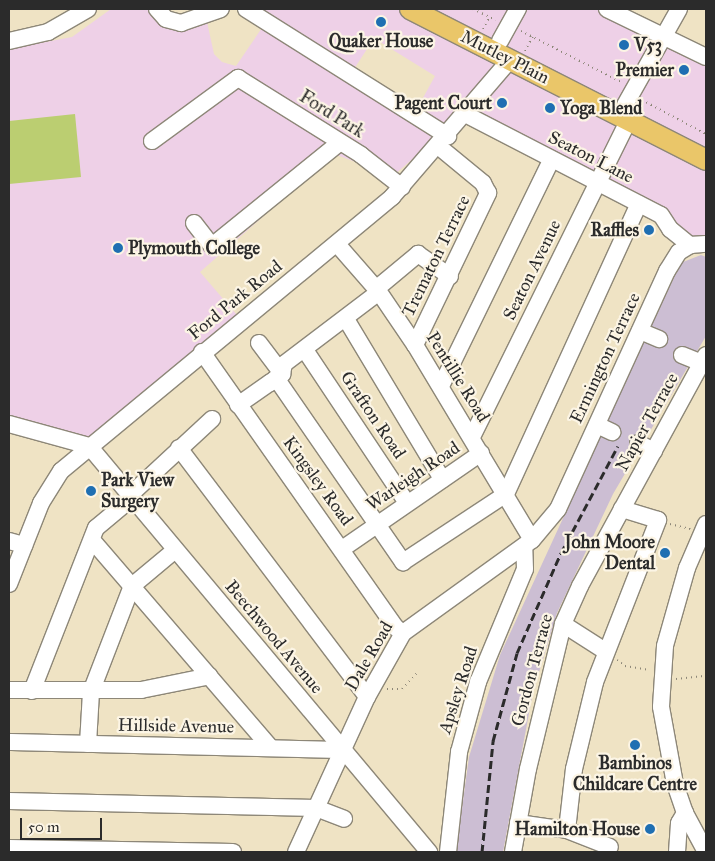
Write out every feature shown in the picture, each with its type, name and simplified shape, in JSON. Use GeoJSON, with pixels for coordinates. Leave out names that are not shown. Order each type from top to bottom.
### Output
{"type":"FeatureCollection","features":[{"type":"Feature","properties":{"kind":"main road","name":"Mutley Plain"},"geometry":{"type":"LineString","coordinates":[[410,9],[509,44]]}},
{"type":"Feature","properties":{"kind":"main road","name":"Mutley Plain"},"geometry":{"type":"LineString","coordinates":[[436,9],[630,102],[706,145]]}},
{"type":"Feature","properties":{"kind":"main road","name":"Mutley Plain"},"geometry":{"type":"LineString","coordinates":[[630,102],[706,160]]}},
{"type":"Feature","properties":{"kind":"street"},"geometry":{"type":"LineString","coordinates":[[9,41],[48,32],[88,9]]}},
{"type":"Feature","properties":{"kind":"street"},"geometry":{"type":"LineString","coordinates":[[157,9],[166,19],[182,22],[221,9]]}},
{"type":"Feature","properties":{"kind":"street"},"geometry":{"type":"LineString","coordinates":[[246,9],[412,114],[443,141]]}},
{"type":"Feature","properties":{"kind":"street","name":"Ford Park Road"},"geometry":{"type":"LineString","coordinates":[[9,584],[16,543],[62,471],[89,446],[202,352],[337,244],[402,187],[465,114],[509,44],[518,9]]}},
{"type":"Feature","properties":{"kind":"street"},"geometry":{"type":"LineString","coordinates":[[607,9],[706,57]]}},
{"type":"Feature","properties":{"kind":"street","name":"Seaton Avenue"},"geometry":{"type":"LineString","coordinates":[[472,437],[596,183],[630,102],[679,9]]}},
{"type":"Feature","properties":{"kind":"street","name":"Ford Park"},"geometry":{"type":"LineString","coordinates":[[152,141],[238,78],[338,143],[362,155],[402,187]]}},
{"type":"Feature","properties":{"kind":"street","name":"Seaton Lane"},"geometry":{"type":"LineString","coordinates":[[465,114],[660,215],[670,229],[698,245]]}},
{"type":"Feature","properties":{"kind":"street","name":"Trematon Terrace"},"geometry":{"type":"LineString","coordinates":[[416,344],[488,193],[483,183],[443,141]]}},
{"type":"Feature","properties":{"kind":"street"},"geometry":{"type":"LineString","coordinates":[[194,223],[212,246],[338,143]]}},
{"type":"Feature","properties":{"kind":"street"},"geometry":{"type":"LineString","coordinates":[[441,386],[551,160]]}},
{"type":"Feature","properties":{"kind":"street"},"geometry":{"type":"LineString","coordinates":[[259,343],[376,525],[403,562],[506,494],[639,204]]}},
{"type":"Feature","properties":{"kind":"street","name":"Pentillie Road"},"geometry":{"type":"LineString","coordinates":[[337,244],[378,290],[416,344],[506,494],[528,543]]}},
{"type":"Feature","properties":{"kind":"street","name":"Ermington Terrace"},"geometry":{"type":"LineString","coordinates":[[558,509],[668,271],[679,252],[698,245]]}},
{"type":"Feature","properties":{"kind":"street"},"geometry":{"type":"LineString","coordinates":[[238,405],[279,376],[284,364],[346,319],[418,254],[450,276]]}},
{"type":"Feature","properties":{"kind":"street"},"geometry":{"type":"LineString","coordinates":[[346,319],[442,480]]}},
{"type":"Feature","properties":{"kind":"street"},"geometry":{"type":"LineString","coordinates":[[640,331],[659,339]]}},
{"type":"Feature","properties":{"kind":"street","name":"Grafton Road"},"geometry":{"type":"LineString","coordinates":[[305,350],[407,503]]}},
{"type":"Feature","properties":{"kind":"street","name":"Kingsley Road"},"geometry":{"type":"LineString","coordinates":[[202,352],[395,627],[403,633]]}},
{"type":"Feature","properties":{"kind":"street"},"geometry":{"type":"LineString","coordinates":[[682,355],[704,359]]}},
{"type":"Feature","properties":{"kind":"street","name":"Napier Terrace"},"geometry":{"type":"LineString","coordinates":[[622,509],[704,359]]}},
{"type":"Feature","properties":{"kind":"street"},"geometry":{"type":"LineString","coordinates":[[32,690],[96,528],[212,419]]}},
{"type":"Feature","properties":{"kind":"street"},"geometry":{"type":"LineString","coordinates":[[9,424],[89,446]]}},
{"type":"Feature","properties":{"kind":"street"},"geometry":{"type":"LineString","coordinates":[[597,425],[612,432]]}},
{"type":"Feature","properties":{"kind":"street"},"geometry":{"type":"LineString","coordinates":[[638,443],[654,450]]}},
{"type":"Feature","properties":{"kind":"street","name":"Beechwood Avenue"},"geometry":{"type":"LineString","coordinates":[[89,446],[429,852]]}},
{"type":"Feature","properties":{"kind":"street"},"geometry":{"type":"LineString","coordinates":[[179,448],[370,691]]}},
{"type":"Feature","properties":{"kind":"street","name":"Warleigh Road"},"geometry":{"type":"LineString","coordinates":[[342,549],[482,453]]}},
{"type":"Feature","properties":{"kind":"street","name":"Dale Road"},"geometry":{"type":"LineString","coordinates":[[296,852],[370,691],[403,633],[528,543],[558,509]]}},
{"type":"Feature","properties":{"kind":"street"},"geometry":{"type":"LineString","coordinates":[[567,830],[574,769],[605,651],[658,520],[622,509]]}},
{"type":"Feature","properties":{"kind":"street","name":"Gordon Terrace"},"geometry":{"type":"LineString","coordinates":[[513,852],[546,687],[563,624],[580,586],[622,509]]}},
{"type":"Feature","properties":{"kind":"street"},"geometry":{"type":"LineString","coordinates":[[704,528],[687,568],[665,646],[661,707],[669,760],[685,813],[706,852]]}},
{"type":"Feature","properties":{"kind":"street"},"geometry":{"type":"LineString","coordinates":[[92,540],[271,748]]}},
{"type":"Feature","properties":{"kind":"street","name":"Apsley Road"},"geometry":{"type":"LineString","coordinates":[[448,852],[459,752],[478,682],[525,569],[528,543]]}},
{"type":"Feature","properties":{"kind":"street"},"geometry":{"type":"LineString","coordinates":[[88,744],[91,692],[132,586],[176,550]]}},
{"type":"Feature","properties":{"kind":"street"},"geometry":{"type":"LineString","coordinates":[[563,624],[605,651]]}},
{"type":"Feature","properties":{"kind":"street"},"geometry":{"type":"LineString","coordinates":[[9,690],[91,692],[141,690],[210,676]]}},
{"type":"Feature","properties":{"kind":"street","name":"Hillside Avenue"},"geometry":{"type":"LineString","coordinates":[[9,742],[342,750]]}},
{"type":"Feature","properties":{"kind":"street"},"geometry":{"type":"LineString","coordinates":[[9,801],[316,808],[344,819]]}},
{"type":"Feature","properties":{"kind":"street"},"geometry":{"type":"LineString","coordinates":[[677,852],[679,823],[685,813]]}},
{"type":"Feature","properties":{"kind":"street"},"geometry":{"type":"LineString","coordinates":[[518,824],[567,830],[610,847]]}},
{"type":"Feature","properties":{"kind":"street"},"geometry":{"type":"LineString","coordinates":[[9,848],[233,852]]}},
{"type":"Feature","properties":{"kind":"path"},"geometry":{"type":"LineString","coordinates":[[473,9],[509,44],[630,102],[706,134]]}},
{"type":"Feature","properties":{"kind":"path"},"geometry":{"type":"LineString","coordinates":[[658,520],[704,528]]}},
{"type":"Feature","properties":{"kind":"path"},"geometry":{"type":"LineString","coordinates":[[605,651],[626,666],[662,676],[706,676]]}},
{"type":"Feature","properties":{"kind":"path"},"geometry":{"type":"LineString","coordinates":[[370,691],[402,689],[417,673]]}},
{"type":"Feature","properties":{"kind":"shaded area","name":"Plymouth College"},"geometry":{"type":"Polygon","coordinates":[[[111,9],[151,9],[183,29],[207,22],[214,54],[222,62],[236,66],[266,22],[442,133],[393,176],[334,154],[200,272],[237,315],[88,441],[9,420],[9,49],[72,37],[111,9]]]}},
{"type":"Feature","properties":{"kind":"shaded area"},"geometry":{"type":"Polygon","coordinates":[[[249,9],[607,9],[706,57],[706,245],[660,215],[466,115],[450,128],[418,107],[435,76],[380,42],[371,43],[352,72],[249,9]]]}},
{"type":"Feature","properties":{"kind":"shaded area"},"geometry":{"type":"Polygon","coordinates":[[[701,255],[706,257],[706,336],[613,494],[557,613],[533,692],[503,852],[456,852],[469,757],[500,655],[676,273],[683,262],[701,255]]]}},
{"type":"Feature","properties":{"kind":"green space"},"geometry":{"type":"Polygon","coordinates":[[[75,114],[81,177],[9,184],[9,121],[75,114]]]}},
{"type":"Feature","properties":{"kind":"railway"},"geometry":{"type":"LineString","coordinates":[[482,852],[493,741],[517,653],[561,553],[618,446]]}},
{"type":"Feature","properties":{"kind":"place","name":"Quaker House"},"geometry":{"type":"Point","coordinates":[381,22]}},
{"type":"Feature","properties":{"kind":"place","name":"V53"},"geometry":{"type":"Point","coordinates":[624,45]}},
{"type":"Feature","properties":{"kind":"place","name":"Premier"},"geometry":{"type":"Point","coordinates":[684,70]}},
{"type":"Feature","properties":{"kind":"place","name":"Pagent Court"},"geometry":{"type":"Point","coordinates":[502,103]}},
{"type":"Feature","properties":{"kind":"place","name":"Yoga Blend"},"geometry":{"type":"Point","coordinates":[550,108]}},
{"type":"Feature","properties":{"kind":"place","name":"Raffles"},"geometry":{"type":"Point","coordinates":[649,230]}},
{"type":"Feature","properties":{"kind":"place","name":"Plymouth College"},"geometry":{"type":"Point","coordinates":[118,248]}},
{"type":"Feature","properties":{"kind":"place","name":"Park View Surgery"},"geometry":{"type":"Point","coordinates":[91,491]}},
{"type":"Feature","properties":{"kind":"place","name":"John Moore Dental"},"geometry":{"type":"Point","coordinates":[665,553]}},
{"type":"Feature","properties":{"kind":"place","name":"Bambinos Childcare Centre"},"geometry":{"type":"Point","coordinates":[635,745]}},
{"type":"Feature","properties":{"kind":"place","name":"Hamilton House"},"geometry":{"type":"Point","coordinates":[650,829]}}]}
